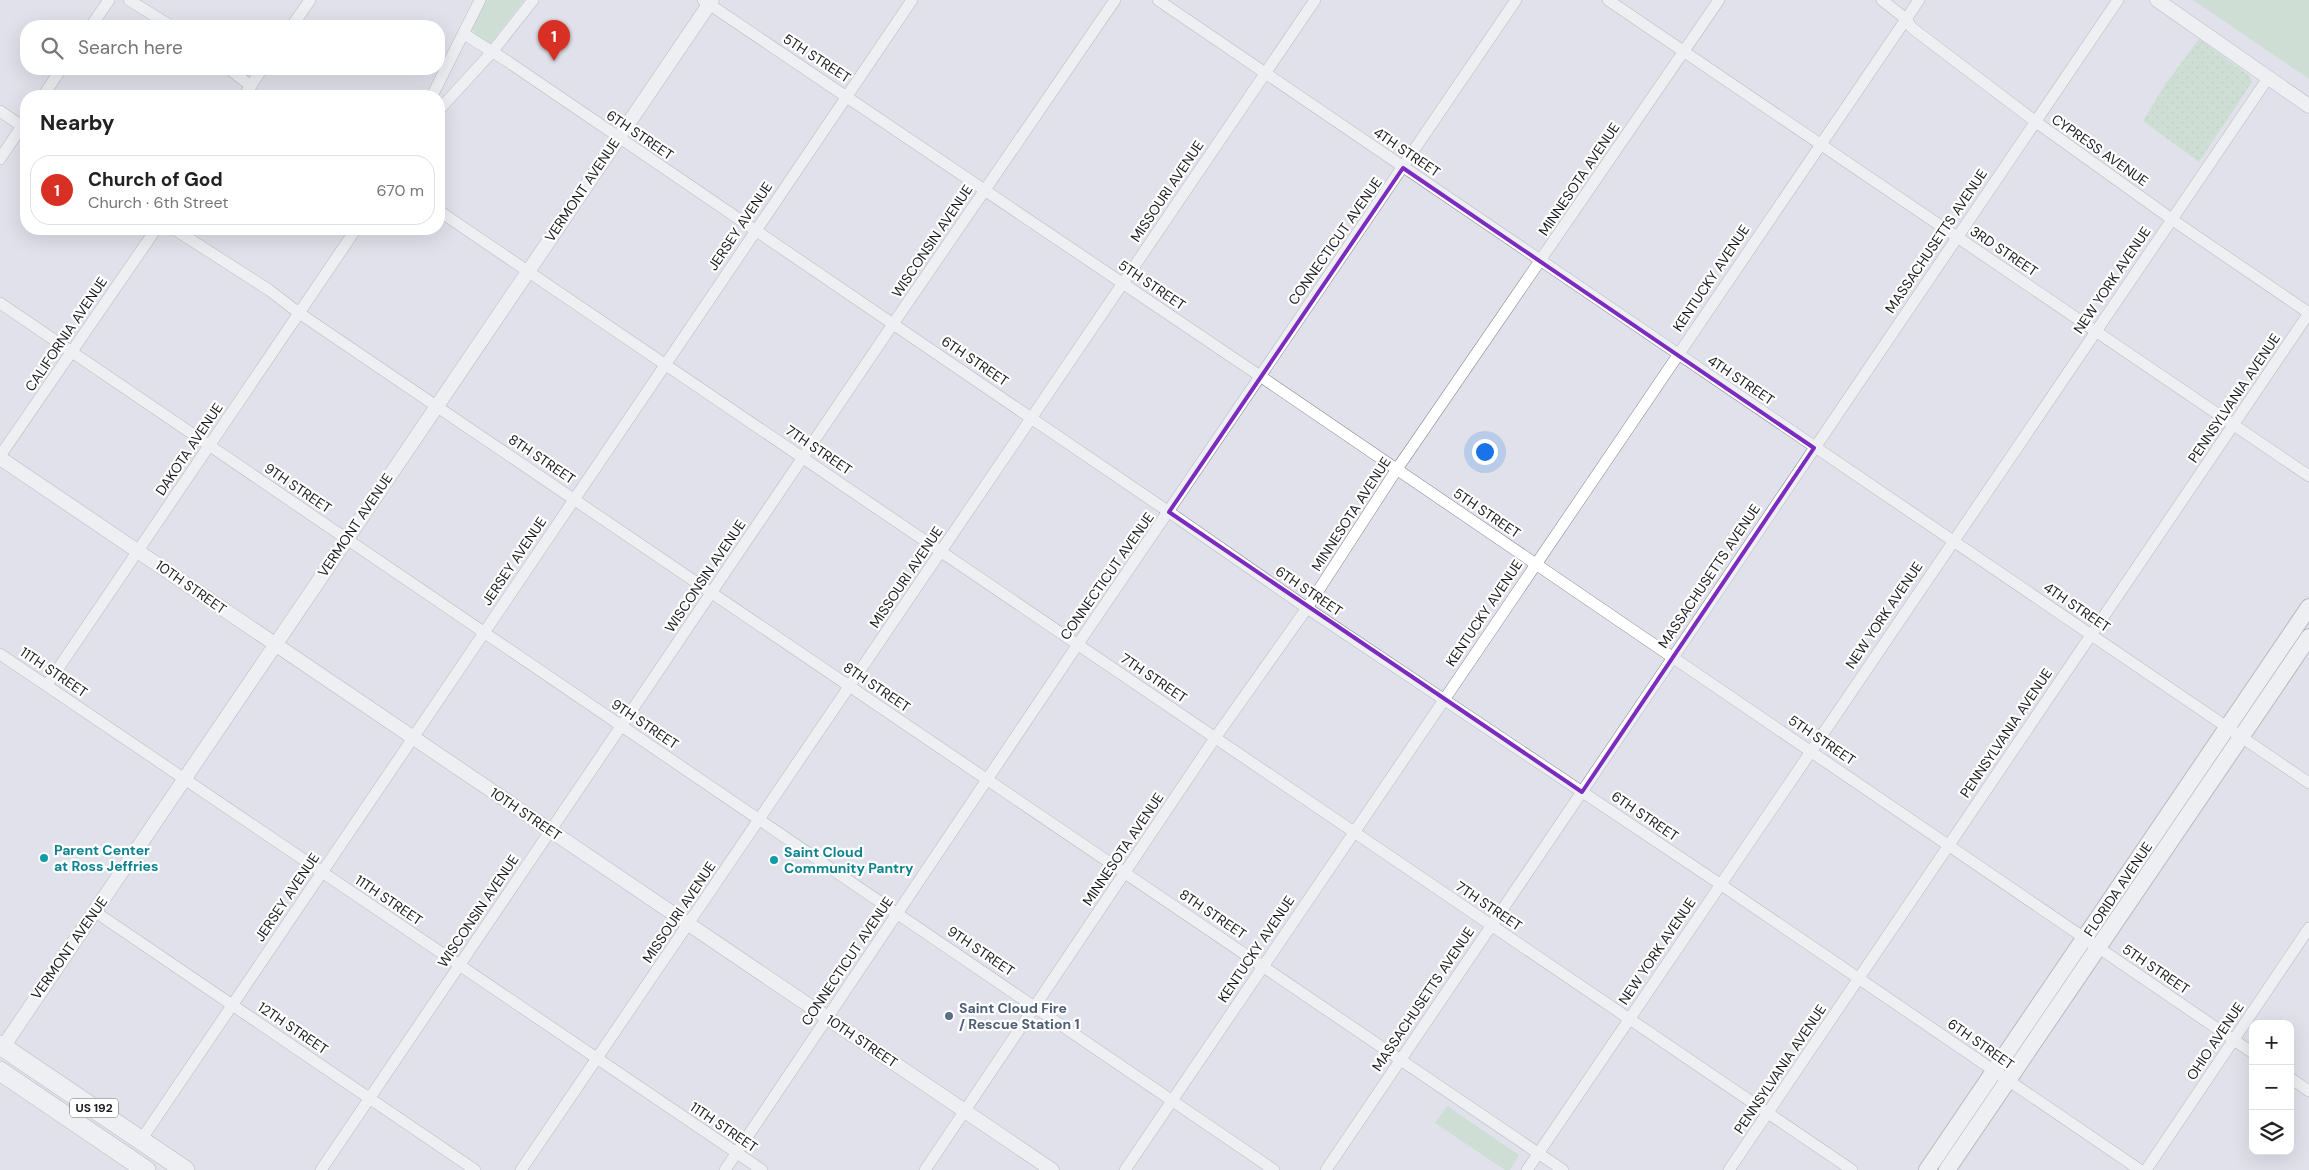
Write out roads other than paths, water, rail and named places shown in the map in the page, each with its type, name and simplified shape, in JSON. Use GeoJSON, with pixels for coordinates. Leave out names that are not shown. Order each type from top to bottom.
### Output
{"type":"FeatureCollection","features":[{"type":"Feature","properties":{"kind":"highway","name":"US 192"},"geometry":{"type":"LineString","coordinates":[[1,1048],[185,1170]]}},
{"type":"Feature","properties":{"kind":"highway","name":"US 192"},"geometry":{"type":"LineString","coordinates":[[0,1071],[125,1164],[146,1170]]}},
{"type":"Feature","properties":{"kind":"main road","name":"FLORIDA AVENUE"},"geometry":{"type":"LineString","coordinates":[[1948,1170],[2001,1077],[2085,939],[2309,607]]}},
{"type":"Feature","properties":{"kind":"main road","name":"FLORIDA AVENUE"},"geometry":{"type":"LineString","coordinates":[[1927,1170],[2001,1077],[2099,948],[2309,637]]}},
{"type":"Feature","properties":{"kind":"street"},"geometry":{"type":"LineString","coordinates":[[95,20],[109,0]]}},
{"type":"Feature","properties":{"kind":"street"},"geometry":{"type":"LineString","coordinates":[[129,0],[161,20]]}},
{"type":"Feature","properties":{"kind":"street"},"geometry":{"type":"LineString","coordinates":[[296,20],[310,0]]}},
{"type":"Feature","properties":{"kind":"street"},"geometry":{"type":"LineString","coordinates":[[445,71],[480,0]]}},
{"type":"Feature","properties":{"kind":"street"},"geometry":{"type":"LineString","coordinates":[[445,103],[492,52],[533,0]]}},
{"type":"Feature","properties":{"kind":"street","name":"JERSEY AVENUE"},"geometry":{"type":"LineString","coordinates":[[141,1140],[912,0]]}},
{"type":"Feature","properties":{"kind":"street","name":"WISCONSIN AVENUE"},"geometry":{"type":"LineString","coordinates":[[321,1170],[893,324],[1115,0]]}},
{"type":"Feature","properties":{"kind":"street","name":"4TH STREET"},"geometry":{"type":"LineString","coordinates":[[1158,0],[2309,783]]}},
{"type":"Feature","properties":{"kind":"street","name":"MISSOURI AVENUE"},"geometry":{"type":"LineString","coordinates":[[522,1170],[1315,0]]}},
{"type":"Feature","properties":{"kind":"street","name":"CONNECTICUT AVENUE"},"geometry":{"type":"LineString","coordinates":[[725,1170],[1078,644],[1404,168],[1516,0]]}},
{"type":"Feature","properties":{"kind":"street","name":"3RD STREET"},"geometry":{"type":"LineString","coordinates":[[1608,0],[2309,476]]}},
{"type":"Feature","properties":{"kind":"street","name":"MINNESOTA AVENUE"},"geometry":{"type":"LineString","coordinates":[[925,1170],[1215,738],[1307,608],[1398,470],[1719,0]]}},
{"type":"Feature","properties":{"kind":"street","name":"CYPRESS AVENUE"},"geometry":{"type":"LineString","coordinates":[[1882,0],[1906,19],[1912,28],[2036,122],[2172,219],[2309,313]]}},
{"type":"Feature","properties":{"kind":"street","name":"KENTUCKY AVENUE"},"geometry":{"type":"LineString","coordinates":[[1125,1170],[1919,0]]}},
{"type":"Feature","properties":{"kind":"street","name":"MASSACHUSETTS AVENUE"},"geometry":{"type":"LineString","coordinates":[[1326,1170],[2118,0]]}},
{"type":"Feature","properties":{"kind":"street"},"geometry":{"type":"LineString","coordinates":[[2157,0],[2309,106]]}},
{"type":"Feature","properties":{"kind":"street","name":"5TH STREET"},"geometry":{"type":"LineString","coordinates":[[708,1],[984,191],[1260,376],[2249,1050]]}},
{"type":"Feature","properties":{"kind":"street","name":"VERMONT AVENUE"},"geometry":{"type":"LineString","coordinates":[[1,1048],[528,271],[708,1]]}},
{"type":"Feature","properties":{"kind":"street","name":"6TH STREET"},"geometry":{"type":"LineString","coordinates":[[464,34],[1031,417],[1307,608],[1720,884],[1858,980],[2140,1170]]}},
{"type":"Feature","properties":{"kind":"street"},"geometry":{"type":"LineString","coordinates":[[47,90],[58,75]]}},
{"type":"Feature","properties":{"kind":"street"},"geometry":{"type":"LineString","coordinates":[[236,75],[250,86]]}},
{"type":"Feature","properties":{"kind":"street"},"geometry":{"type":"LineString","coordinates":[[248,90],[258,75]]}},
{"type":"Feature","properties":{"kind":"street"},"geometry":{"type":"LineString","coordinates":[[435,90],[443,75]]}},
{"type":"Feature","properties":{"kind":"street","name":"NEW YORK AVENUE"},"geometry":{"type":"LineString","coordinates":[[1527,1170],[2268,78]]}},
{"type":"Feature","properties":{"kind":"street"},"geometry":{"type":"LineString","coordinates":[[0,111],[20,122]]}},
{"type":"Feature","properties":{"kind":"street"},"geometry":{"type":"LineString","coordinates":[[0,159],[20,132]]}},
{"type":"Feature","properties":{"kind":"street","name":"7TH STREET"},"geometry":{"type":"LineString","coordinates":[[445,215],[1852,1170]]}},
{"type":"Feature","properties":{"kind":"street","name":"CALIFORNIA AVENUE"},"geometry":{"type":"LineString","coordinates":[[0,457],[152,235]]}},
{"type":"Feature","properties":{"kind":"street","name":"8TH STREET"},"geometry":{"type":"LineString","coordinates":[[183,235],[269,290],[299,313],[712,592],[850,688],[1564,1170]]}},
{"type":"Feature","properties":{"kind":"street","name":"DAKOTA AVENUE"},"geometry":{"type":"LineString","coordinates":[[47,685],[352,235]]}},
{"type":"Feature","properties":{"kind":"street","name":"9TH STREET"},"geometry":{"type":"LineString","coordinates":[[0,303],[1274,1170]]}},
{"type":"Feature","properties":{"kind":"street","name":"PENNSYLVANIA AVENUE"},"geometry":{"type":"LineString","coordinates":[[1730,1170],[1948,844],[2309,313]]}},
{"type":"Feature","properties":{"kind":"street","name":"10TH STREET"},"geometry":{"type":"LineString","coordinates":[[0,457],[1052,1170]]}},
{"type":"Feature","properties":{"kind":"street","name":"11TH STREET"},"geometry":{"type":"LineString","coordinates":[[0,654],[762,1170]]}},
{"type":"Feature","properties":{"kind":"street","name":"12TH STREET"},"geometry":{"type":"LineString","coordinates":[[94,912],[474,1170]]}},
{"type":"Feature","properties":{"kind":"street","name":"OHIO AVENUE"},"geometry":{"type":"LineString","coordinates":[[2146,1170],[2309,928]]}},
{"type":"Feature","properties":{"kind":"street"},"geometry":{"type":"LineString","coordinates":[[2294,1081],[2309,1091]]}},
{"type":"Feature","properties":{"kind":"place","name":"Church of God"},"geometry":{"type":"Point","coordinates":[554,61]}},
{"type":"Feature","properties":{"kind":"place","name":"Parent Center at Ross Jeffries"},"geometry":{"type":"Point","coordinates":[44,858]}},
{"type":"Feature","properties":{"kind":"place","name":"Saint Cloud Community Pantry"},"geometry":{"type":"Point","coordinates":[774,860]}},
{"type":"Feature","properties":{"kind":"place","name":"Saint Cloud Fire / Rescue Station 1"},"geometry":{"type":"Point","coordinates":[949,1016]}}]}
